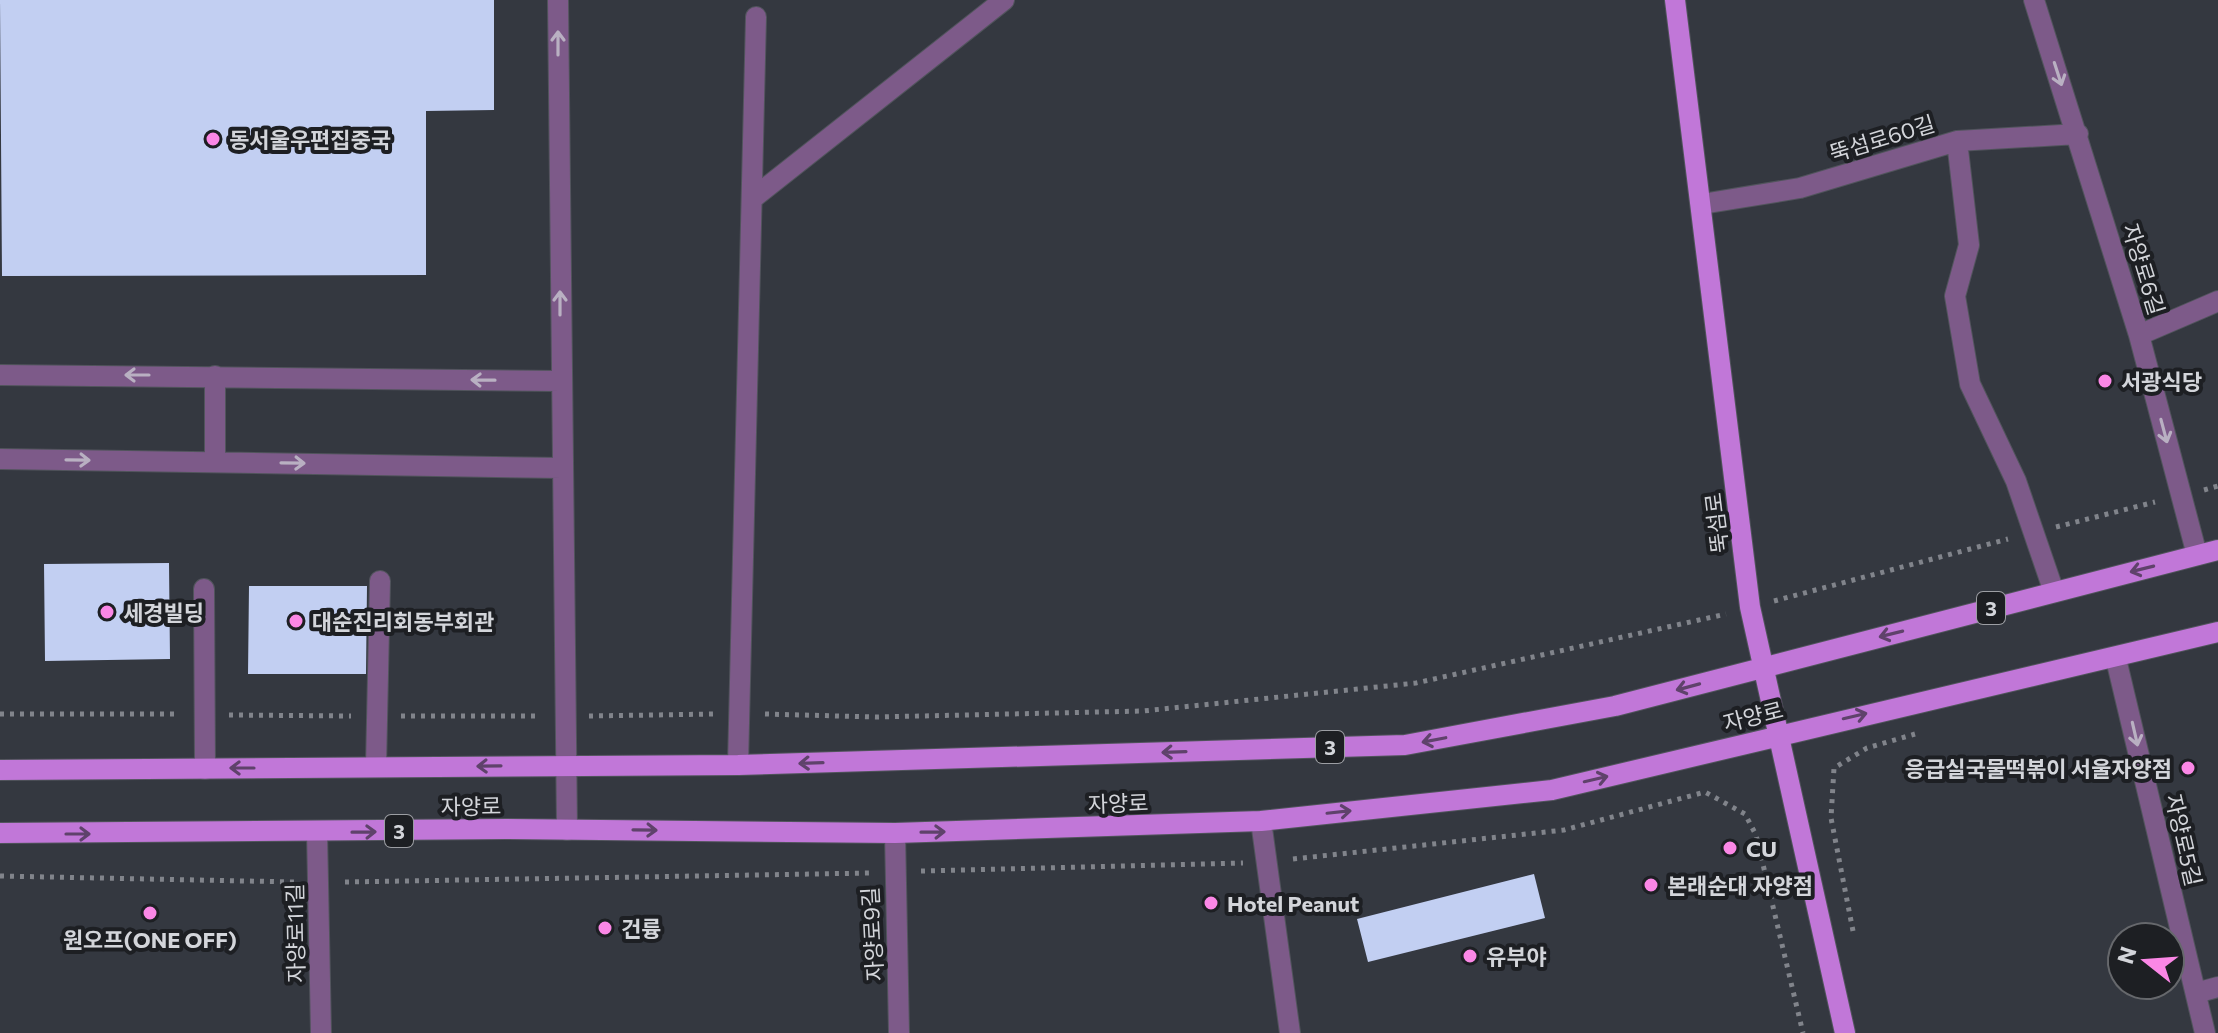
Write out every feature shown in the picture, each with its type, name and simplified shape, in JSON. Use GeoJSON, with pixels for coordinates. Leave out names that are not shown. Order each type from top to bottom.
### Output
{"type":"FeatureCollection","features":[{"type":"Feature","properties":{"kind":"main road","name":"뚝섬로"},"geometry":{"type":"LineString","coordinates":[[1675,0],[1750,607],[1845,1033]]}},
{"type":"Feature","properties":{"kind":"main road","name":"자양로"},"geometry":{"type":"LineString","coordinates":[[0,770],[738,765],[1405,745],[1615,706],[2218,550]]}},
{"type":"Feature","properties":{"kind":"main road","name":"자양로"},"geometry":{"type":"LineString","coordinates":[[0,833],[567,830],[895,833],[1261,821],[1552,790],[1779,734],[2116,659],[2218,632]]}},
{"type":"Feature","properties":{"kind":"street"},"geometry":{"type":"LineString","coordinates":[[558,0],[567,830]]}},
{"type":"Feature","properties":{"kind":"street"},"geometry":{"type":"LineString","coordinates":[[752,199],[1004,0]]}},
{"type":"Feature","properties":{"kind":"street","name":"자양로6길"},"geometry":{"type":"LineString","coordinates":[[2034,0],[2139,335],[2197,555]]}},
{"type":"Feature","properties":{"kind":"street"},"geometry":{"type":"LineString","coordinates":[[738,765],[756,17]]}},
{"type":"Feature","properties":{"kind":"street","name":"뚝섬로60길"},"geometry":{"type":"LineString","coordinates":[[1702,204],[1800,188],[1957,141],[2078,134]]}},
{"type":"Feature","properties":{"kind":"street"},"geometry":{"type":"LineString","coordinates":[[1957,141],[1969,245],[1955,296],[1970,384],[2016,481],[2054,592]]}},
{"type":"Feature","properties":{"kind":"street"},"geometry":{"type":"LineString","coordinates":[[2139,335],[2218,301]]}},
{"type":"Feature","properties":{"kind":"street"},"geometry":{"type":"LineString","coordinates":[[0,375],[561,381]]}},
{"type":"Feature","properties":{"kind":"street"},"geometry":{"type":"LineString","coordinates":[[215,376],[215,461]]}},
{"type":"Feature","properties":{"kind":"street"},"geometry":{"type":"LineString","coordinates":[[0,459],[562,468]]}},
{"type":"Feature","properties":{"kind":"street"},"geometry":{"type":"LineString","coordinates":[[376,767],[380,581]]}},
{"type":"Feature","properties":{"kind":"street"},"geometry":{"type":"LineString","coordinates":[[204,589],[205,769]]}},
{"type":"Feature","properties":{"kind":"street","name":"자양로5길"},"geometry":{"type":"LineString","coordinates":[[2116,659],[2205,1033]]}},
{"type":"Feature","properties":{"kind":"street"},"geometry":{"type":"LineString","coordinates":[[1261,821],[1290,1033]]}},
{"type":"Feature","properties":{"kind":"street","name":"자양로11길"},"geometry":{"type":"LineString","coordinates":[[317,832],[321,1033]]}},
{"type":"Feature","properties":{"kind":"street","name":"자양로9길"},"geometry":{"type":"LineString","coordinates":[[895,833],[899,1033]]}},
{"type":"Feature","properties":{"kind":"street"},"geometry":{"type":"LineString","coordinates":[[2196,993],[2218,987]]}},
{"type":"Feature","properties":{"kind":"path"},"geometry":{"type":"LineString","coordinates":[[1750,607],[2218,486]]}},
{"type":"Feature","properties":{"kind":"path"},"geometry":{"type":"LineString","coordinates":[[0,714],[566,716],[739,713],[876,717],[1143,711],[1416,683],[1725,614]]}},
{"type":"Feature","properties":{"kind":"path"},"geometry":{"type":"LineString","coordinates":[[1855,941],[1831,818],[1834,768],[1867,748],[1927,731]]}},
{"type":"Feature","properties":{"kind":"path"},"geometry":{"type":"LineString","coordinates":[[1756,835],[1803,1033]]}},
{"type":"Feature","properties":{"kind":"building","name":"동서울우편집중국"},"geometry":{"type":"Polygon","coordinates":[[[0,0],[494,0],[494,110],[426,111],[426,275],[2,276],[0,0]]]}},
{"type":"Feature","properties":{"kind":"building","name":"세경빌딩"},"geometry":{"type":"Polygon","coordinates":[[[169,563],[170,659],[45,661],[44,564],[169,563]]]}},
{"type":"Feature","properties":{"kind":"building"},"geometry":{"type":"Polygon","coordinates":[[[249,586],[367,586],[366,674],[248,674],[249,586]]]}},
{"type":"Feature","properties":{"kind":"building"},"geometry":{"type":"Polygon","coordinates":[[[1534,874],[1545,918],[1368,962],[1357,919],[1534,874]]]}},
{"type":"Feature","properties":{"kind":"place","name":"동서울우편집중국"},"geometry":{"type":"Point","coordinates":[213,139]}},
{"type":"Feature","properties":{"kind":"place","name":"서광식당"},"geometry":{"type":"Point","coordinates":[2105,381]}},
{"type":"Feature","properties":{"kind":"place","name":"세경빌딩"},"geometry":{"type":"Point","coordinates":[107,612]}},
{"type":"Feature","properties":{"kind":"place","name":"대순진리회동부회관"},"geometry":{"type":"Point","coordinates":[296,621]}},
{"type":"Feature","properties":{"kind":"place","name":"응급실국물떡볶이 서울자양점"},"geometry":{"type":"Point","coordinates":[2188,768]}},
{"type":"Feature","properties":{"kind":"place","name":"CU"},"geometry":{"type":"Point","coordinates":[1730,848]}},
{"type":"Feature","properties":{"kind":"place","name":"본래순대 자양점"},"geometry":{"type":"Point","coordinates":[1651,885]}},
{"type":"Feature","properties":{"kind":"place","name":"Hotel Peanut"},"geometry":{"type":"Point","coordinates":[1211,903]}},
{"type":"Feature","properties":{"kind":"place","name":"원오프(ONE OFF)"},"geometry":{"type":"Point","coordinates":[150,913]}},
{"type":"Feature","properties":{"kind":"place","name":"건륭"},"geometry":{"type":"Point","coordinates":[605,928]}},
{"type":"Feature","properties":{"kind":"place","name":"유부야"},"geometry":{"type":"Point","coordinates":[1470,956]}}]}
